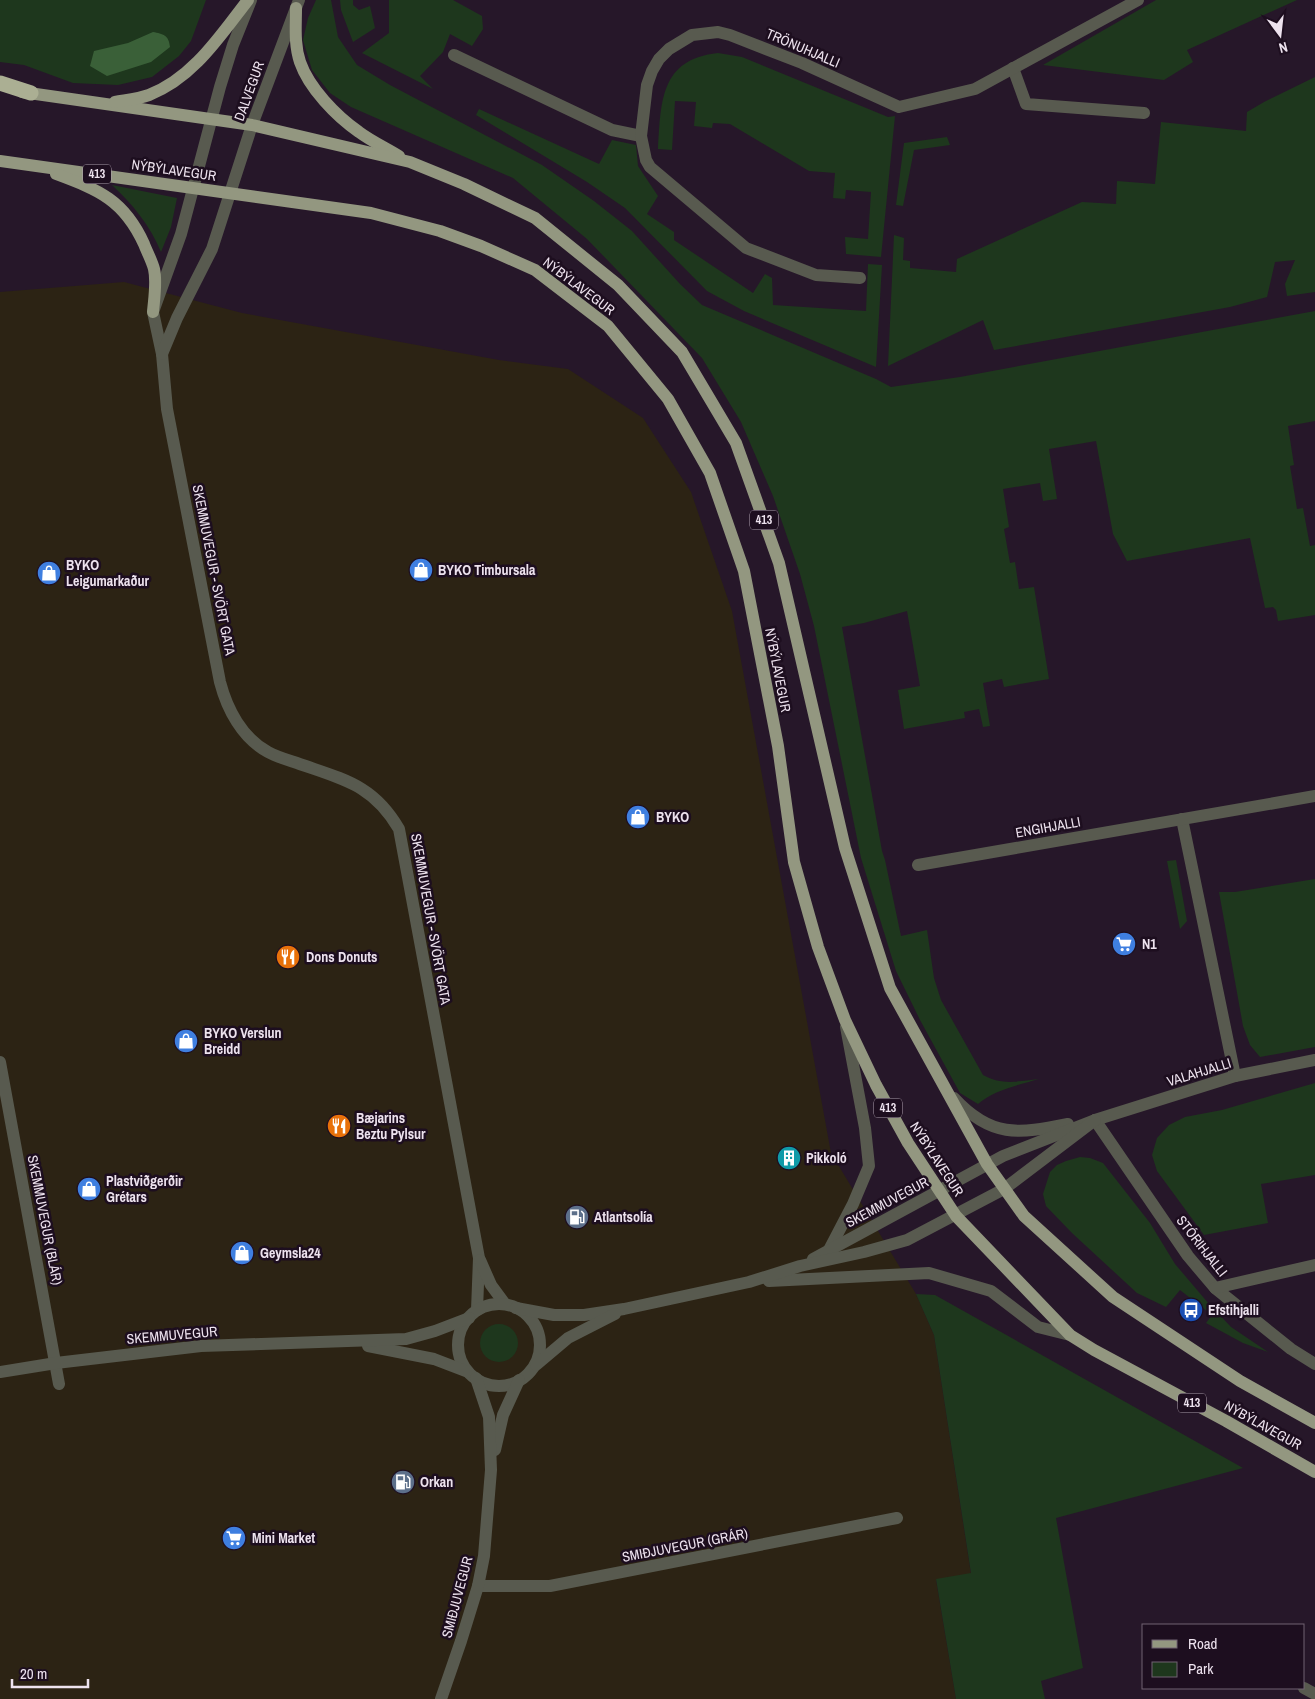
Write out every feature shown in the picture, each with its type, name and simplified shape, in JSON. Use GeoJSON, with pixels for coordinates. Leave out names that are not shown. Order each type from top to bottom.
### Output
{"type":"FeatureCollection","features":[{"type":"Feature","properties":{"kind":"highway"},"geometry":{"type":"LineString","coordinates":[[0,83],[31,93]]}},
{"type":"Feature","properties":{"kind":"main road"},"geometry":{"type":"LineString","coordinates":[[105,104],[148,96],[174,83],[197,62],[249,0]]}},
{"type":"Feature","properties":{"kind":"main road"},"geometry":{"type":"LineString","coordinates":[[298,4],[295,41],[300,62],[312,86],[358,132],[410,162]]}},
{"type":"Feature","properties":{"kind":"main road","name":"NÝBÝLAVEGUR"},"geometry":{"type":"LineString","coordinates":[[0,89],[252,125],[410,162],[464,184],[535,218],[618,285],[682,352],[736,443],[779,563],[845,848],[890,988],[988,1164],[1024,1216],[1113,1297],[1240,1381],[1315,1423]]}},
{"type":"Feature","properties":{"kind":"main road","name":"NÝBÝLAVEGUR"},"geometry":{"type":"LineString","coordinates":[[0,161],[370,213],[448,234],[481,246],[535,270],[608,326],[668,399],[710,473],[744,571],[778,746],[794,862],[818,947],[845,1020],[876,1086],[908,1143],[956,1216],[1070,1335],[1315,1472]]}},
{"type":"Feature","properties":{"kind":"main road"},"geometry":{"type":"LineString","coordinates":[[35,166],[93,188],[112,199],[127,214],[138,232],[154,270],[153,312]]}},
{"type":"Feature","properties":{"kind":"street","name":"DALVEGUR"},"geometry":{"type":"LineString","coordinates":[[194,188],[210,119],[249,0]]}},
{"type":"Feature","properties":{"kind":"street","name":"TRÖNUHJALLI"},"geometry":{"type":"LineString","coordinates":[[860,278],[816,275],[746,248],[650,168],[646,160],[641,136],[648,85],[659,59],[669,48],[692,35],[718,32],[730,35],[802,63],[899,107],[975,89],[1138,0]]}},
{"type":"Feature","properties":{"kind":"street","name":"DALVEGUR"},"geometry":{"type":"LineString","coordinates":[[230,192],[252,125],[298,4]]}},
{"type":"Feature","properties":{"kind":"street"},"geometry":{"type":"LineString","coordinates":[[454,55],[612,130],[641,136]]}},
{"type":"Feature","properties":{"kind":"street"},"geometry":{"type":"LineString","coordinates":[[1013,68],[1026,104],[1144,113]]}},
{"type":"Feature","properties":{"kind":"street"},"geometry":{"type":"LineString","coordinates":[[153,312],[181,234],[194,188]]}},
{"type":"Feature","properties":{"kind":"street","name":"SKEMMUVEGUR - SVÖRT GATA"},"geometry":{"type":"LineString","coordinates":[[162,354],[181,310],[212,249],[230,192]]}},
{"type":"Feature","properties":{"kind":"street","name":"SKEMMUVEGUR - SVÖRT GATA"},"geometry":{"type":"LineString","coordinates":[[153,312],[162,354],[169,418],[220,682],[229,709],[246,734],[269,753],[348,781],[361,788],[383,805],[399,829],[479,1258],[491,1285],[510,1306]]}},
{"type":"Feature","properties":{"kind":"street","name":"ENGIHJALLI"},"geometry":{"type":"LineString","coordinates":[[918,865],[1315,796]]}},
{"type":"Feature","properties":{"kind":"street"},"geometry":{"type":"LineString","coordinates":[[1182,819],[1235,1076]]}},
{"type":"Feature","properties":{"kind":"street"},"geometry":{"type":"LineString","coordinates":[[829,1250],[853,1204],[868,1166],[865,1128],[845,1020]]}},
{"type":"Feature","properties":{"kind":"street","name":"VALAHJALLI"},"geometry":{"type":"LineString","coordinates":[[988,1164],[1003,1156],[1095,1120],[1235,1076],[1315,1060]]}},
{"type":"Feature","properties":{"kind":"street","name":"SKEMMUVEGUR (BLÁR)"},"geometry":{"type":"LineString","coordinates":[[0,1062],[59,1384]]}},
{"type":"Feature","properties":{"kind":"street","name":"NÝBÝLAVEGUR"},"geometry":{"type":"LineString","coordinates":[[945,1089],[964,1109],[988,1125],[996,1128],[1032,1131],[1095,1120]]}},
{"type":"Feature","properties":{"kind":"street","name":"VALAHJALLI"},"geometry":{"type":"LineString","coordinates":[[956,1216],[1004,1188],[1095,1120]]}},
{"type":"Feature","properties":{"kind":"street","name":"STÓRIHJALLI"},"geometry":{"type":"LineString","coordinates":[[1095,1120],[1188,1256],[1215,1288],[1291,1349],[1315,1364]]}},
{"type":"Feature","properties":{"kind":"street","name":"SKEMMUVEGUR"},"geometry":{"type":"LineString","coordinates":[[800,1266],[988,1164]]}},
{"type":"Feature","properties":{"kind":"street","name":"SKEMMUVEGUR"},"geometry":{"type":"LineString","coordinates":[[510,1306],[554,1315],[584,1315],[624,1309],[749,1282],[800,1266],[864,1252],[907,1240],[956,1216]]}},
{"type":"Feature","properties":{"kind":"street","name":"SKEMMUVEGUR - SVÖRT GATA"},"geometry":{"type":"LineString","coordinates":[[473,1314],[479,1258]]}},
{"type":"Feature","properties":{"kind":"street"},"geometry":{"type":"LineString","coordinates":[[1215,1288],[1315,1265]]}},
{"type":"Feature","properties":{"kind":"street"},"geometry":{"type":"LineString","coordinates":[[749,1282],[929,1273],[991,1291],[1038,1328],[1070,1335]]}},
{"type":"Feature","properties":{"kind":"street"},"geometry":{"type":"LineString","coordinates":[[495,1304],[510,1306],[526,1314],[534,1323],[539,1334],[538,1358],[532,1369],[519,1380],[509,1384],[486,1384],[472,1375],[462,1362],[459,1345],[462,1328],[473,1314],[495,1304]]}},
{"type":"Feature","properties":{"kind":"street","name":"SKEMMUVEGUR"},"geometry":{"type":"LineString","coordinates":[[532,1369],[568,1338],[624,1309]]}},
{"type":"Feature","properties":{"kind":"street","name":"SKEMMUVEGUR"},"geometry":{"type":"LineString","coordinates":[[0,1372],[56,1363],[201,1346],[406,1339],[435,1331],[473,1314]]}},
{"type":"Feature","properties":{"kind":"street","name":"SKEMMUVEGUR"},"geometry":{"type":"LineString","coordinates":[[348,1342],[434,1359],[472,1375]]}},
{"type":"Feature","properties":{"kind":"street","name":"SMIÐJUVEGUR"},"geometry":{"type":"LineString","coordinates":[[441,1699],[462,1642],[478,1586],[484,1556],[491,1470],[489,1418],[472,1375]]}},
{"type":"Feature","properties":{"kind":"street","name":"SMIÐJUVEGUR"},"geometry":{"type":"LineString","coordinates":[[491,1470],[503,1415],[519,1380]]}},
{"type":"Feature","properties":{"kind":"street","name":"SMIÐJUVEGUR (GRÁR)"},"geometry":{"type":"LineString","coordinates":[[478,1586],[550,1586],[897,1518]]}},
{"type":"Feature","properties":{"kind":"shaded area"},"geometry":{"type":"Polygon","coordinates":[[[124,282],[242,313],[499,360],[568,369],[643,418],[691,492],[732,611],[831,1153],[916,1294],[934,1335],[971,1574],[936,1580],[956,1699],[0,1699],[0,292],[124,282]]]}},
{"type":"Feature","properties":{"kind":"green space"},"geometry":{"type":"Polygon","coordinates":[[[0,0],[206,0],[191,41],[179,56],[152,77],[118,85],[73,83],[24,65],[0,62],[0,0]]]}},
{"type":"Feature","properties":{"kind":"green space"},"geometry":{"type":"Polygon","coordinates":[[[316,0],[331,0],[338,37],[357,65],[390,85],[542,165],[594,201],[632,231],[680,284],[702,305],[891,387],[960,377],[1315,311],[1315,421],[1288,426],[1294,465],[1290,466],[1297,509],[1303,508],[1310,546],[1315,545],[1315,615],[1278,621],[1276,610],[1273,607],[1265,608],[1250,538],[1127,561],[1113,534],[1096,441],[1049,449],[1057,499],[1043,501],[1040,483],[1003,489],[1009,527],[1004,529],[1010,563],[1015,562],[1019,589],[1034,587],[1049,679],[1004,687],[1002,679],[983,683],[990,726],[983,727],[979,709],[964,712],[965,718],[904,729],[898,690],[920,686],[907,611],[842,627],[882,851],[901,936],[927,930],[934,978],[941,1000],[983,1075],[1004,1082],[1039,1079],[991,1095],[978,1104],[960,1093],[920,1020],[896,971],[861,858],[814,626],[800,574],[773,496],[741,422],[702,358],[587,239],[513,178],[351,107],[330,93],[312,70],[303,40],[308,18],[316,0]]]}},
{"type":"Feature","properties":{"kind":"green space"},"geometry":{"type":"Polygon","coordinates":[[[340,0],[353,0],[353,5],[359,10],[370,6],[375,28],[353,42],[341,10],[340,0]]]}},
{"type":"Feature","properties":{"kind":"green space"},"geometry":{"type":"Polygon","coordinates":[[[389,0],[453,0],[482,16],[483,29],[472,46],[450,34],[443,52],[420,76],[433,89],[362,53],[389,33],[389,0]]]}},
{"type":"Feature","properties":{"kind":"green space"},"geometry":{"type":"Polygon","coordinates":[[[1156,0],[1297,0],[1187,50],[1193,62],[1164,80],[1043,65],[1156,0]]]}},
{"type":"Feature","properties":{"kind":"green space"},"geometry":{"type":"Polygon","coordinates":[[[153,32],[165,36],[170,47],[151,62],[107,76],[90,66],[94,51],[128,43],[153,32]]]}},
{"type":"Feature","properties":{"kind":"green space"},"geometry":{"type":"Polygon","coordinates":[[[718,53],[742,57],[888,117],[895,116],[881,257],[846,254],[845,237],[868,239],[871,192],[846,190],[845,199],[833,198],[835,173],[809,171],[730,124],[713,123],[712,128],[694,126],[696,102],[675,101],[672,150],[658,149],[663,100],[667,86],[674,74],[685,64],[699,57],[718,53]]]}},
{"type":"Feature","properties":{"kind":"green space"},"geometry":{"type":"Polygon","coordinates":[[[1315,77],[1315,292],[1287,296],[1285,284],[1295,260],[1275,262],[1267,297],[1230,307],[994,350],[983,320],[888,366],[894,235],[904,238],[903,260],[910,261],[910,268],[956,272],[957,259],[1082,202],[1116,204],[1117,181],[1155,184],[1161,122],[1246,131],[1247,112],[1315,77]]]}},
{"type":"Feature","properties":{"kind":"green space"},"geometry":{"type":"Polygon","coordinates":[[[479,109],[599,164],[612,140],[636,145],[638,166],[658,196],[647,214],[674,232],[674,240],[753,293],[765,274],[772,278],[773,305],[866,311],[868,264],[882,265],[876,367],[744,311],[707,291],[625,208],[587,182],[476,115],[479,109]]]}},
{"type":"Feature","properties":{"kind":"green space"},"geometry":{"type":"Polygon","coordinates":[[[947,137],[950,145],[914,150],[903,206],[896,205],[904,143],[947,137]]]}},
{"type":"Feature","properties":{"kind":"green space"},"geometry":{"type":"Polygon","coordinates":[[[112,185],[177,198],[171,227],[161,252],[152,233],[140,216],[112,185]]]}},
{"type":"Feature","properties":{"kind":"green space"},"geometry":{"type":"Polygon","coordinates":[[[1176,860],[1187,921],[1180,929],[1167,861],[1176,860]]]}},
{"type":"Feature","properties":{"kind":"green space"},"geometry":{"type":"Polygon","coordinates":[[[1315,879],[1315,1047],[1260,1057],[1250,1045],[1243,1026],[1219,892],[1235,892],[1315,879]]]}},
{"type":"Feature","properties":{"kind":"green space"},"geometry":{"type":"Polygon","coordinates":[[[1315,1083],[1315,1175],[1261,1184],[1268,1223],[1204,1235],[1157,1171],[1152,1155],[1157,1138],[1169,1125],[1185,1117],[1222,1110],[1315,1083]]]}},
{"type":"Feature","properties":{"kind":"green space"},"geometry":{"type":"Polygon","coordinates":[[[1080,1157],[1090,1158],[1103,1163],[1150,1223],[1175,1264],[1209,1304],[1231,1327],[1268,1352],[1243,1343],[1206,1323],[1212,1315],[1180,1290],[1166,1307],[1137,1293],[1072,1233],[1046,1206],[1043,1194],[1050,1172],[1057,1165],[1080,1157]]]}},
{"type":"Feature","properties":{"kind":"green space"},"geometry":{"type":"Polygon","coordinates":[[[916,1294],[935,1295],[1243,1468],[1056,1518],[1083,1668],[1041,1681],[1045,1699],[956,1699],[936,1579],[971,1573],[934,1335],[916,1294]]]}},
{"type":"Feature","properties":{"kind":"green space"},"geometry":{"type":"Polygon","coordinates":[[[499,1324],[513,1329],[518,1343],[513,1357],[499,1362],[485,1357],[480,1343],[485,1329],[499,1324]]]}},
{"type":"Feature","properties":{"kind":"place","name":"BYKO Timbursala"},"geometry":{"type":"Point","coordinates":[421,570]}},
{"type":"Feature","properties":{"kind":"place","name":"BYKO Leigumarkaður"},"geometry":{"type":"Point","coordinates":[49,573]}},
{"type":"Feature","properties":{"kind":"place","name":"BYKO"},"geometry":{"type":"Point","coordinates":[638,817]}},
{"type":"Feature","properties":{"kind":"place","name":"N1"},"geometry":{"type":"Point","coordinates":[1124,944]}},
{"type":"Feature","properties":{"kind":"place","name":"Dons Donuts"},"geometry":{"type":"Point","coordinates":[288,957]}},
{"type":"Feature","properties":{"kind":"place","name":"BYKO Verslun Breidd"},"geometry":{"type":"Point","coordinates":[186,1041]}},
{"type":"Feature","properties":{"kind":"place","name":"Bæjarins Beztu Pylsur"},"geometry":{"type":"Point","coordinates":[339,1126]}},
{"type":"Feature","properties":{"kind":"place","name":"Pikkoló"},"geometry":{"type":"Point","coordinates":[789,1158]}},
{"type":"Feature","properties":{"kind":"place","name":"Plastviðgerðir Grétars"},"geometry":{"type":"Point","coordinates":[89,1189]}},
{"type":"Feature","properties":{"kind":"place","name":"Atlantsolía"},"geometry":{"type":"Point","coordinates":[577,1217]}},
{"type":"Feature","properties":{"kind":"place","name":"Geymsla24"},"geometry":{"type":"Point","coordinates":[242,1253]}},
{"type":"Feature","properties":{"kind":"place","name":"Efstihjalli"},"geometry":{"type":"Point","coordinates":[1191,1310]}},
{"type":"Feature","properties":{"kind":"place","name":"Orkan"},"geometry":{"type":"Point","coordinates":[403,1482]}},
{"type":"Feature","properties":{"kind":"place","name":"Mini Market"},"geometry":{"type":"Point","coordinates":[234,1538]}}]}
